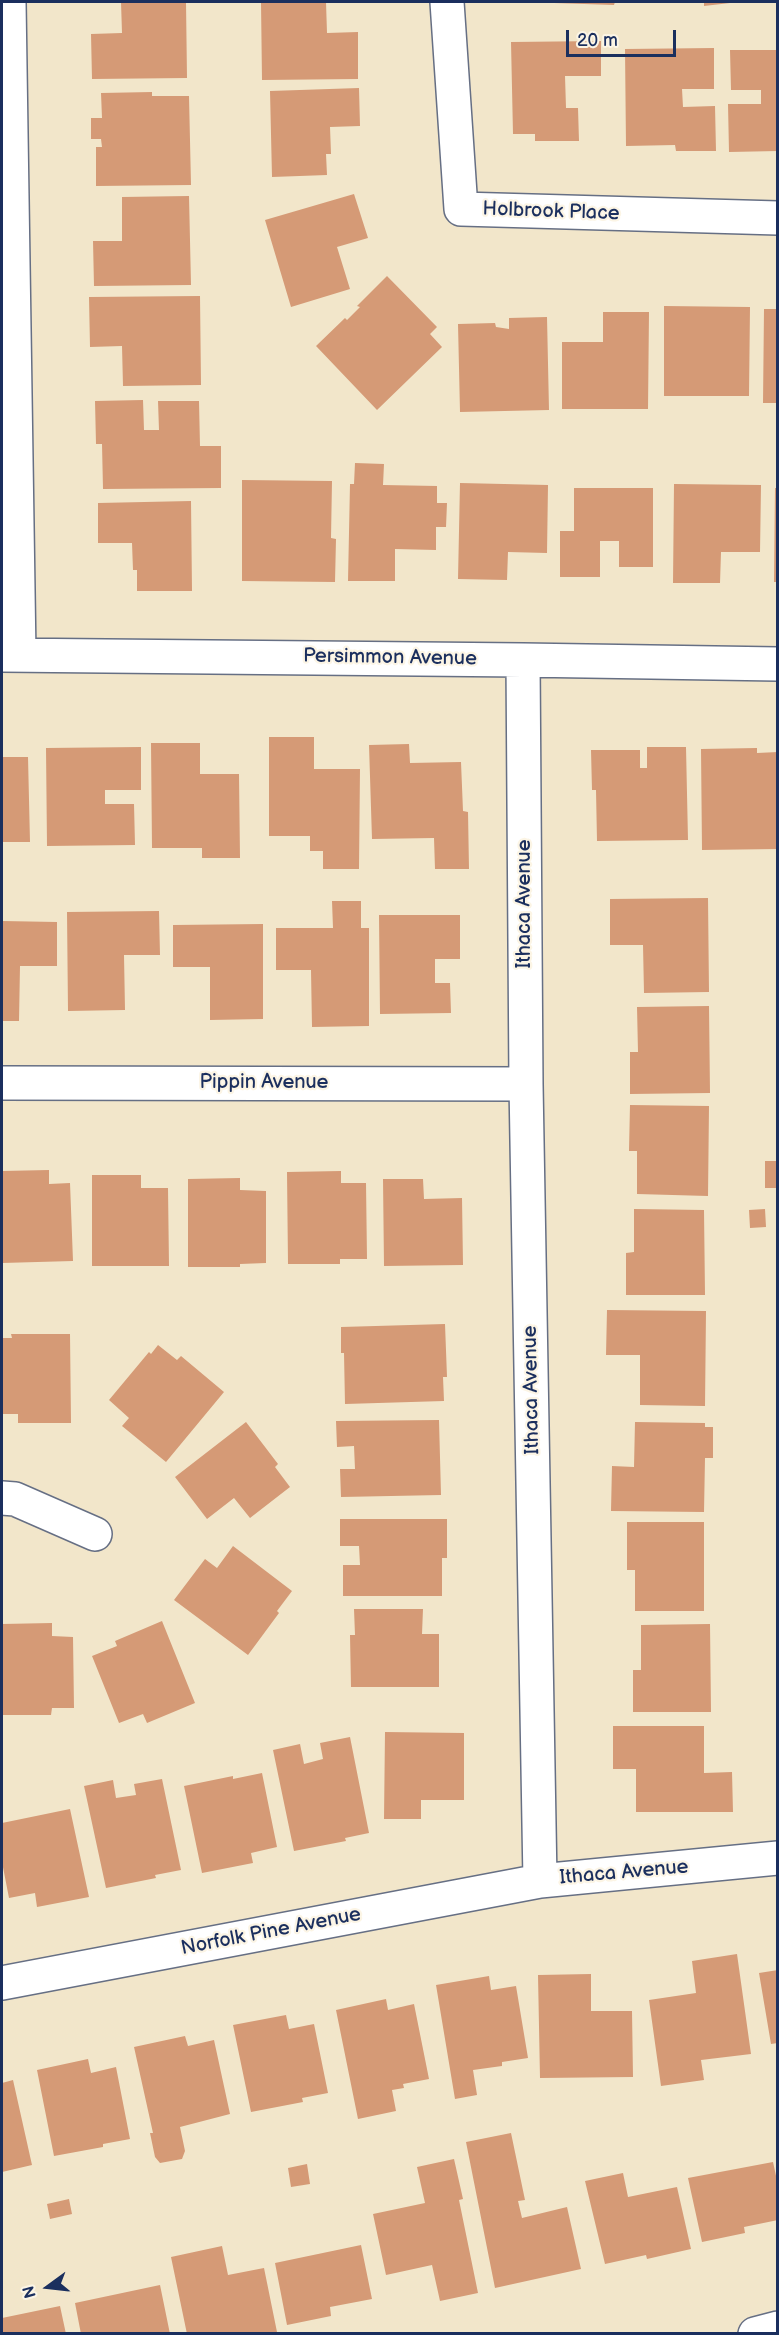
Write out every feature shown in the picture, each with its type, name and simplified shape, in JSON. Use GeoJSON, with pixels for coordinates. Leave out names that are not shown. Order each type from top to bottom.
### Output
{"type":"FeatureCollection","features":[{"type":"Feature","properties":{"kind":"street"},"geometry":{"type":"LineString","coordinates":[[9,2],[10,655]]}},
{"type":"Feature","properties":{"kind":"street","name":"Holbrook Place"},"geometry":{"type":"LineString","coordinates":[[447,2],[461,209],[777,218]]}},
{"type":"Feature","properties":{"kind":"street","name":"Persimmon Avenue"},"geometry":{"type":"LineString","coordinates":[[10,655],[777,664]]}},
{"type":"Feature","properties":{"kind":"street","name":"Ithaca Avenue"},"geometry":{"type":"LineString","coordinates":[[524,660],[526,1084],[540,1881],[777,1858]]}},
{"type":"Feature","properties":{"kind":"street","name":"Pippin Avenue"},"geometry":{"type":"LineString","coordinates":[[2,1083],[526,1084]]}},
{"type":"Feature","properties":{"kind":"street"},"geometry":{"type":"LineString","coordinates":[[2,1498],[15,1498],[95,1533]]}},
{"type":"Feature","properties":{"kind":"street","name":"Norfolk Pine Avenue"},"geometry":{"type":"LineString","coordinates":[[2,1983],[540,1881]]}},
{"type":"Feature","properties":{"kind":"street"},"geometry":{"type":"LineString","coordinates":[[755,2334],[777,2328]]}},
{"type":"Feature","properties":{"kind":"building"},"geometry":{"type":"Polygon","coordinates":[[[121,2],[186,2],[187,78],[92,79],[91,34],[122,33],[121,2]]]}},
{"type":"Feature","properties":{"kind":"building"},"geometry":{"type":"Polygon","coordinates":[[[261,2],[326,2],[327,33],[358,32],[358,79],[262,80],[261,2]]]}},
{"type":"Feature","properties":{"kind":"building"},"geometry":{"type":"Polygon","coordinates":[[[554,2],[615,2],[614,5],[554,2]]]}},
{"type":"Feature","properties":{"kind":"building"},"geometry":{"type":"Polygon","coordinates":[[[704,2],[730,2],[730,3],[704,6],[704,2]]]}},
{"type":"Feature","properties":{"kind":"building"},"geometry":{"type":"Polygon","coordinates":[[[601,41],[601,76],[565,76],[566,108],[578,108],[579,141],[535,141],[535,134],[513,134],[511,42],[601,41]]]}},
{"type":"Feature","properties":{"kind":"building"},"geometry":{"type":"Polygon","coordinates":[[[714,48],[714,89],[682,89],[683,107],[715,106],[716,151],[676,151],[675,145],[626,146],[625,49],[714,48]]]}},
{"type":"Feature","properties":{"kind":"building"},"geometry":{"type":"Polygon","coordinates":[[[730,50],[778,50],[778,151],[729,152],[728,104],[761,104],[761,90],[731,90],[730,50]]]}},
{"type":"Feature","properties":{"kind":"building"},"geometry":{"type":"Polygon","coordinates":[[[359,88],[360,126],[330,127],[331,154],[326,154],[327,175],[272,177],[270,91],[359,88]]]}},
{"type":"Feature","properties":{"kind":"building"},"geometry":{"type":"Polygon","coordinates":[[[152,92],[152,96],[189,96],[191,185],[96,186],[96,147],[102,147],[101,139],[91,139],[91,118],[102,118],[101,93],[152,92]]]}},
{"type":"Feature","properties":{"kind":"building"},"geometry":{"type":"Polygon","coordinates":[[[354,194],[368,238],[337,247],[350,289],[291,307],[265,220],[354,194]]]}},
{"type":"Feature","properties":{"kind":"building"},"geometry":{"type":"Polygon","coordinates":[[[189,196],[191,285],[94,286],[93,241],[122,241],[122,197],[189,196]]]}},
{"type":"Feature","properties":{"kind":"building"},"geometry":{"type":"Polygon","coordinates":[[[387,276],[437,327],[430,334],[442,347],[377,410],[316,346],[345,318],[347,320],[360,307],[357,306],[387,276]]]}},
{"type":"Feature","properties":{"kind":"building"},"geometry":{"type":"Polygon","coordinates":[[[200,296],[201,385],[123,386],[122,346],[90,347],[89,297],[200,296]]]}},
{"type":"Feature","properties":{"kind":"building"},"geometry":{"type":"Polygon","coordinates":[[[664,306],[750,307],[749,396],[664,396],[664,306]]]}},
{"type":"Feature","properties":{"kind":"building"},"geometry":{"type":"Polygon","coordinates":[[[764,309],[778,309],[778,403],[763,403],[764,309]]]}},
{"type":"Feature","properties":{"kind":"building"},"geometry":{"type":"Polygon","coordinates":[[[603,312],[649,312],[648,409],[562,409],[562,342],[603,342],[603,312]]]}},
{"type":"Feature","properties":{"kind":"building"},"geometry":{"type":"Polygon","coordinates":[[[547,317],[549,410],[460,412],[458,324],[495,323],[496,327],[509,329],[509,318],[547,317]]]}},
{"type":"Feature","properties":{"kind":"building"},"geometry":{"type":"Polygon","coordinates":[[[143,400],[144,430],[159,430],[158,401],[199,401],[200,446],[221,446],[221,488],[103,489],[102,444],[96,444],[95,401],[143,400]]]}},
{"type":"Feature","properties":{"kind":"building"},"geometry":{"type":"Polygon","coordinates":[[[355,463],[384,464],[383,485],[437,486],[437,503],[447,503],[446,527],[436,527],[436,550],[395,549],[395,581],[348,581],[350,484],[354,484],[355,463]]]}},
{"type":"Feature","properties":{"kind":"building"},"geometry":{"type":"Polygon","coordinates":[[[242,480],[332,481],[331,538],[336,539],[335,582],[242,581],[242,480]]]}},
{"type":"Feature","properties":{"kind":"building"},"geometry":{"type":"Polygon","coordinates":[[[460,483],[548,485],[547,553],[508,552],[507,580],[458,579],[460,483]]]}},
{"type":"Feature","properties":{"kind":"building"},"geometry":{"type":"Polygon","coordinates":[[[674,484],[761,485],[760,552],[721,552],[720,583],[673,583],[674,484]]]}},
{"type":"Feature","properties":{"kind":"building"},"geometry":{"type":"Polygon","coordinates":[[[574,488],[653,488],[653,567],[619,567],[619,541],[600,541],[600,577],[560,577],[560,531],[574,531],[574,488]]]}},
{"type":"Feature","properties":{"kind":"building"},"geometry":{"type":"Polygon","coordinates":[[[775,488],[778,488],[778,582],[774,582],[775,488]]]}},
{"type":"Feature","properties":{"kind":"building"},"geometry":{"type":"Polygon","coordinates":[[[191,501],[192,591],[137,591],[137,570],[133,570],[132,543],[98,543],[98,503],[191,501]]]}},
{"type":"Feature","properties":{"kind":"building"},"geometry":{"type":"Polygon","coordinates":[[[269,737],[314,737],[314,769],[360,769],[359,869],[323,869],[323,851],[310,851],[310,836],[269,836],[269,737]]]}},
{"type":"Feature","properties":{"kind":"building"},"geometry":{"type":"Polygon","coordinates":[[[151,743],[200,743],[200,774],[239,774],[240,858],[202,858],[202,848],[152,848],[151,743]]]}},
{"type":"Feature","properties":{"kind":"building"},"geometry":{"type":"Polygon","coordinates":[[[409,744],[410,763],[461,762],[463,811],[468,812],[469,869],[435,869],[434,838],[372,839],[369,745],[409,744]]]}},
{"type":"Feature","properties":{"kind":"building"},"geometry":{"type":"Polygon","coordinates":[[[141,747],[141,790],[105,790],[105,804],[134,804],[135,845],[47,846],[46,748],[141,747]]]}},
{"type":"Feature","properties":{"kind":"building"},"geometry":{"type":"Polygon","coordinates":[[[647,747],[686,747],[688,840],[597,841],[596,790],[592,790],[591,750],[640,750],[640,768],[647,768],[647,747]]]}},
{"type":"Feature","properties":{"kind":"building"},"geometry":{"type":"Polygon","coordinates":[[[757,748],[757,753],[778,752],[778,849],[702,850],[701,749],[757,748]]]}},
{"type":"Feature","properties":{"kind":"building"},"geometry":{"type":"Polygon","coordinates":[[[2,757],[28,757],[30,842],[2,842],[2,757]]]}},
{"type":"Feature","properties":{"kind":"building"},"geometry":{"type":"Polygon","coordinates":[[[708,898],[709,992],[644,993],[643,945],[610,945],[610,899],[708,898]]]}},
{"type":"Feature","properties":{"kind":"building"},"geometry":{"type":"Polygon","coordinates":[[[332,901],[361,901],[361,928],[369,928],[369,1026],[312,1027],[311,970],[276,970],[276,928],[333,928],[332,901]]]}},
{"type":"Feature","properties":{"kind":"building"},"geometry":{"type":"Polygon","coordinates":[[[159,911],[160,955],[124,955],[125,1010],[68,1011],[67,912],[159,911]]]}},
{"type":"Feature","properties":{"kind":"building"},"geometry":{"type":"Polygon","coordinates":[[[379,915],[460,915],[460,959],[435,959],[435,983],[450,983],[451,1013],[380,1014],[379,915]]]}},
{"type":"Feature","properties":{"kind":"building"},"geometry":{"type":"Polygon","coordinates":[[[2,921],[57,922],[57,966],[20,966],[19,1021],[2,1021],[2,921]]]}},
{"type":"Feature","properties":{"kind":"building"},"geometry":{"type":"Polygon","coordinates":[[[263,924],[263,1019],[210,1020],[210,967],[173,967],[173,925],[263,924]]]}},
{"type":"Feature","properties":{"kind":"building"},"geometry":{"type":"Polygon","coordinates":[[[709,1006],[710,1093],[630,1094],[630,1052],[638,1052],[637,1007],[709,1006]]]}},
{"type":"Feature","properties":{"kind":"building"},"geometry":{"type":"Polygon","coordinates":[[[630,1105],[709,1106],[708,1196],[637,1194],[637,1151],[629,1151],[630,1105]]]}},
{"type":"Feature","properties":{"kind":"building"},"geometry":{"type":"Polygon","coordinates":[[[765,1161],[778,1161],[778,1188],[765,1188],[765,1161]]]}},
{"type":"Feature","properties":{"kind":"building"},"geometry":{"type":"Polygon","coordinates":[[[49,1170],[49,1184],[70,1183],[73,1261],[2,1263],[2,1171],[49,1170]]]}},
{"type":"Feature","properties":{"kind":"building"},"geometry":{"type":"Polygon","coordinates":[[[341,1171],[341,1183],[366,1183],[367,1259],[340,1259],[340,1264],[288,1264],[287,1172],[341,1171]]]}},
{"type":"Feature","properties":{"kind":"building"},"geometry":{"type":"Polygon","coordinates":[[[92,1175],[141,1175],[141,1188],[168,1188],[169,1266],[92,1266],[92,1175]]]}},
{"type":"Feature","properties":{"kind":"building"},"geometry":{"type":"Polygon","coordinates":[[[240,1178],[240,1190],[266,1191],[266,1263],[240,1264],[240,1267],[188,1267],[188,1179],[240,1178]]]}},
{"type":"Feature","properties":{"kind":"building"},"geometry":{"type":"Polygon","coordinates":[[[383,1179],[423,1179],[424,1199],[462,1198],[463,1265],[384,1266],[383,1179]]]}},
{"type":"Feature","properties":{"kind":"building"},"geometry":{"type":"Polygon","coordinates":[[[634,1209],[704,1210],[705,1295],[626,1295],[626,1253],[634,1252],[634,1209]]]}},
{"type":"Feature","properties":{"kind":"building"},"geometry":{"type":"Polygon","coordinates":[[[765,1209],[766,1227],[750,1228],[749,1210],[765,1209]]]}},
{"type":"Feature","properties":{"kind":"building"},"geometry":{"type":"Polygon","coordinates":[[[607,1310],[706,1311],[705,1406],[640,1405],[640,1355],[606,1355],[607,1310]]]}},
{"type":"Feature","properties":{"kind":"building"},"geometry":{"type":"Polygon","coordinates":[[[445,1324],[447,1377],[443,1377],[444,1401],[345,1404],[341,1327],[445,1324]]]}},
{"type":"Feature","properties":{"kind":"building"},"geometry":{"type":"Polygon","coordinates":[[[11,1334],[70,1334],[71,1423],[18,1423],[18,1414],[2,1414],[2,1338],[12,1338],[11,1334]]]}},
{"type":"Feature","properties":{"kind":"building"},"geometry":{"type":"Polygon","coordinates":[[[158,1345],[177,1360],[181,1356],[224,1392],[166,1462],[122,1426],[129,1418],[109,1400],[149,1352],[151,1354],[158,1345]]]}},
{"type":"Feature","properties":{"kind":"building"},"geometry":{"type":"Polygon","coordinates":[[[439,1420],[441,1495],[341,1497],[340,1469],[355,1469],[354,1446],[337,1447],[336,1421],[439,1420]]]}},
{"type":"Feature","properties":{"kind":"building"},"geometry":{"type":"Polygon","coordinates":[[[246,1422],[278,1464],[275,1467],[290,1487],[250,1518],[234,1498],[207,1519],[175,1477],[246,1422]]]}},
{"type":"Feature","properties":{"kind":"building"},"geometry":{"type":"Polygon","coordinates":[[[635,1422],[705,1423],[705,1427],[713,1427],[713,1458],[705,1458],[704,1512],[611,1511],[612,1466],[634,1467],[635,1422]]]}},
{"type":"Feature","properties":{"kind":"building"},"geometry":{"type":"Polygon","coordinates":[[[340,1519],[447,1519],[447,1558],[442,1558],[442,1596],[343,1596],[343,1565],[360,1565],[359,1546],[340,1546],[340,1519]]]}},
{"type":"Feature","properties":{"kind":"building"},"geometry":{"type":"Polygon","coordinates":[[[627,1522],[704,1522],[704,1611],[635,1611],[635,1570],[627,1570],[627,1522]]]}},
{"type":"Feature","properties":{"kind":"building"},"geometry":{"type":"Polygon","coordinates":[[[233,1546],[292,1591],[248,1655],[174,1600],[205,1559],[217,1568],[233,1546]]]}},
{"type":"Feature","properties":{"kind":"building"},"geometry":{"type":"Polygon","coordinates":[[[354,1609],[423,1609],[422,1634],[439,1634],[439,1687],[351,1687],[350,1635],[355,1635],[354,1609]]]}},
{"type":"Feature","properties":{"kind":"building"},"geometry":{"type":"Polygon","coordinates":[[[162,1621],[195,1703],[147,1723],[143,1714],[119,1723],[92,1656],[117,1646],[115,1641],[162,1621]]]}},
{"type":"Feature","properties":{"kind":"building"},"geometry":{"type":"Polygon","coordinates":[[[52,1623],[52,1636],[73,1637],[74,1708],[52,1708],[51,1715],[2,1715],[2,1624],[52,1623]]]}},
{"type":"Feature","properties":{"kind":"building"},"geometry":{"type":"Polygon","coordinates":[[[710,1624],[711,1712],[633,1712],[633,1670],[641,1670],[641,1625],[710,1624]]]}},
{"type":"Feature","properties":{"kind":"building"},"geometry":{"type":"Polygon","coordinates":[[[613,1726],[704,1726],[704,1773],[732,1772],[733,1812],[636,1812],[636,1769],[613,1769],[613,1726]]]}},
{"type":"Feature","properties":{"kind":"building"},"geometry":{"type":"Polygon","coordinates":[[[385,1732],[464,1733],[464,1800],[421,1800],[421,1819],[384,1819],[385,1732]]]}},
{"type":"Feature","properties":{"kind":"building"},"geometry":{"type":"Polygon","coordinates":[[[350,1737],[369,1833],[345,1838],[346,1841],[294,1851],[273,1750],[300,1744],[304,1764],[323,1759],[320,1743],[350,1737]]]}},
{"type":"Feature","properties":{"kind":"building"},"geometry":{"type":"Polygon","coordinates":[[[262,1773],[277,1847],[251,1853],[253,1863],[202,1873],[184,1786],[233,1776],[233,1779],[262,1773]]]}},
{"type":"Feature","properties":{"kind":"building"},"geometry":{"type":"Polygon","coordinates":[[[162,1779],[181,1870],[155,1875],[156,1878],[106,1888],[84,1786],[113,1780],[116,1798],[136,1795],[134,1784],[162,1779]]]}},
{"type":"Feature","properties":{"kind":"building"},"geometry":{"type":"Polygon","coordinates":[[[70,1809],[89,1897],[37,1907],[35,1893],[9,1898],[2,1862],[2,1823],[70,1809]]]}},
{"type":"Feature","properties":{"kind":"building"},"geometry":{"type":"Polygon","coordinates":[[[737,1954],[751,2054],[701,2060],[704,2080],[661,2086],[649,2000],[696,1993],[692,1961],[737,1954]]]}},
{"type":"Feature","properties":{"kind":"building"},"geometry":{"type":"Polygon","coordinates":[[[778,1970],[778,2043],[771,2044],[759,1973],[778,1970]]]}},
{"type":"Feature","properties":{"kind":"building"},"geometry":{"type":"Polygon","coordinates":[[[591,1974],[591,2011],[632,2011],[633,2077],[540,2078],[538,1975],[591,1974]]]}},
{"type":"Feature","properties":{"kind":"building"},"geometry":{"type":"Polygon","coordinates":[[[489,1976],[491,1990],[516,1986],[528,2058],[502,2062],[502,2066],[473,2070],[477,2095],[455,2099],[436,1985],[489,1976]]]}},
{"type":"Feature","properties":{"kind":"building"},"geometry":{"type":"Polygon","coordinates":[[[386,1999],[388,2010],[414,2004],[429,2079],[403,2084],[404,2088],[392,2090],[396,2111],[358,2119],[336,2010],[386,1999]]]}},
{"type":"Feature","properties":{"kind":"building"},"geometry":{"type":"Polygon","coordinates":[[[286,2015],[289,2029],[314,2024],[328,2093],[302,2098],[303,2102],[251,2112],[233,2025],[286,2015]]]}},
{"type":"Feature","properties":{"kind":"building"},"geometry":{"type":"Polygon","coordinates":[[[185,2036],[188,2046],[214,2040],[230,2114],[180,2127],[185,2151],[182,2159],[160,2163],[155,2157],[150,2133],[153,2133],[134,2047],[185,2036]]]}},
{"type":"Feature","properties":{"kind":"building"},"geometry":{"type":"Polygon","coordinates":[[[88,2059],[91,2073],[116,2067],[130,2139],[103,2144],[103,2147],[54,2156],[37,2070],[88,2059]]]}},
{"type":"Feature","properties":{"kind":"building"},"geometry":{"type":"Polygon","coordinates":[[[13,2080],[32,2165],[2,2172],[2,2083],[13,2080]]]}},
{"type":"Feature","properties":{"kind":"building"},"geometry":{"type":"Polygon","coordinates":[[[511,2133],[525,2200],[518,2201],[522,2218],[567,2207],[581,2269],[495,2288],[466,2142],[511,2133]]]}},
{"type":"Feature","properties":{"kind":"building"},"geometry":{"type":"Polygon","coordinates":[[[454,2159],[463,2199],[459,2200],[478,2293],[440,2301],[432,2265],[386,2275],[373,2214],[425,2203],[417,2167],[454,2159]]]}},
{"type":"Feature","properties":{"kind":"building"},"geometry":{"type":"Polygon","coordinates":[[[773,2162],[778,2185],[778,2220],[744,2227],[745,2233],[702,2242],[688,2178],[773,2162]]]}},
{"type":"Feature","properties":{"kind":"building"},"geometry":{"type":"Polygon","coordinates":[[[307,2164],[310,2184],[291,2187],[288,2168],[307,2164]]]}},
{"type":"Feature","properties":{"kind":"building"},"geometry":{"type":"Polygon","coordinates":[[[623,2173],[628,2197],[677,2187],[691,2249],[647,2259],[646,2255],[605,2264],[585,2181],[623,2173]]]}},
{"type":"Feature","properties":{"kind":"building"},"geometry":{"type":"Polygon","coordinates":[[[69,2199],[72,2214],[50,2219],[47,2204],[69,2199]]]}},
{"type":"Feature","properties":{"kind":"building"},"geometry":{"type":"Polygon","coordinates":[[[361,2245],[372,2299],[330,2307],[331,2316],[287,2325],[275,2263],[361,2245]]]}},
{"type":"Feature","properties":{"kind":"building"},"geometry":{"type":"Polygon","coordinates":[[[222,2246],[228,2275],[264,2268],[277,2332],[187,2334],[171,2257],[222,2246]]]}},
{"type":"Feature","properties":{"kind":"building"},"geometry":{"type":"Polygon","coordinates":[[[160,2285],[170,2334],[81,2334],[75,2303],[160,2285]]]}},
{"type":"Feature","properties":{"kind":"building"},"geometry":{"type":"Polygon","coordinates":[[[60,2306],[66,2334],[2,2334],[2,2318],[60,2306]]]}}]}
